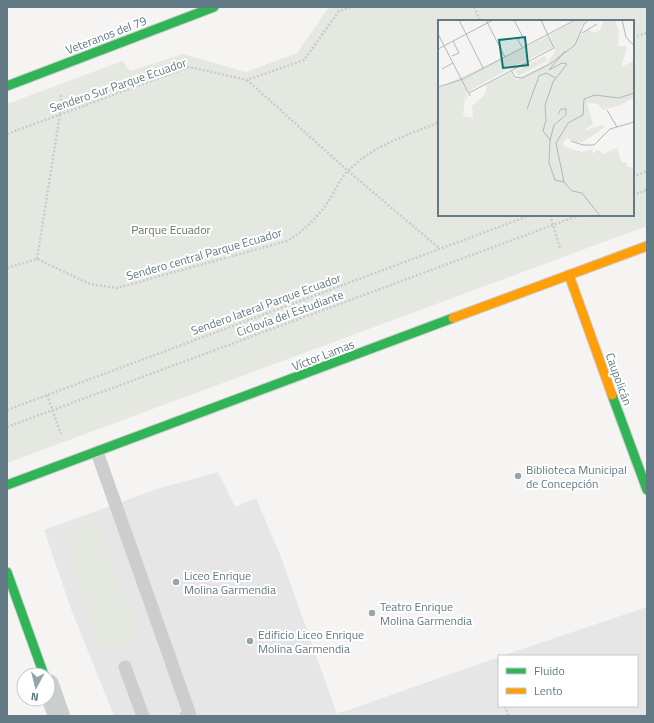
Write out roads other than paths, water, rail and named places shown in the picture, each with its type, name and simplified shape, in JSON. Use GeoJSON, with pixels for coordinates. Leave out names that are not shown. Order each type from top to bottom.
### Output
{"type":"FeatureCollection","features":[{"type":"Feature","properties":{"kind":"main road","name":"Veteranos del 79"},"geometry":{"type":"LineString","coordinates":[[7,86],[214,7]]}},
{"type":"Feature","properties":{"kind":"main road","name":"Víctor Lamas"},"geometry":{"type":"LineString","coordinates":[[7,485],[647,246]]}},
{"type":"Feature","properties":{"kind":"main road","name":"Caupolicán"},"geometry":{"type":"LineString","coordinates":[[569,275],[647,490]]}},
{"type":"Feature","properties":{"kind":"main road"},"geometry":{"type":"LineString","coordinates":[[7,572],[41,667]]}},
{"type":"Feature","properties":{"kind":"lane"},"geometry":{"type":"LineString","coordinates":[[97,452],[190,714],[186,716]]}},
{"type":"Feature","properties":{"kind":"lane"},"geometry":{"type":"LineString","coordinates":[[125,667],[143,716]]}},
{"type":"Feature","properties":{"kind":"place","name":"Biblioteca Municipal de Concepción"},"geometry":{"type":"Point","coordinates":[518,476]}},
{"type":"Feature","properties":{"kind":"place","name":"Liceo Enrique Molina Garmendia"},"geometry":{"type":"Point","coordinates":[176,582]}},
{"type":"Feature","properties":{"kind":"place","name":"Teatro Enrique Molina Garmendia"},"geometry":{"type":"Point","coordinates":[372,613]}},
{"type":"Feature","properties":{"kind":"place","name":"Edificio Liceo Enrique Molina Garmendia"},"geometry":{"type":"Point","coordinates":[250,641]}},
{"type":"Feature","properties":{"kind":"park label","name":"Parque Ecuador"},"geometry":{"type":"Point","coordinates":[171,229]}}]}
